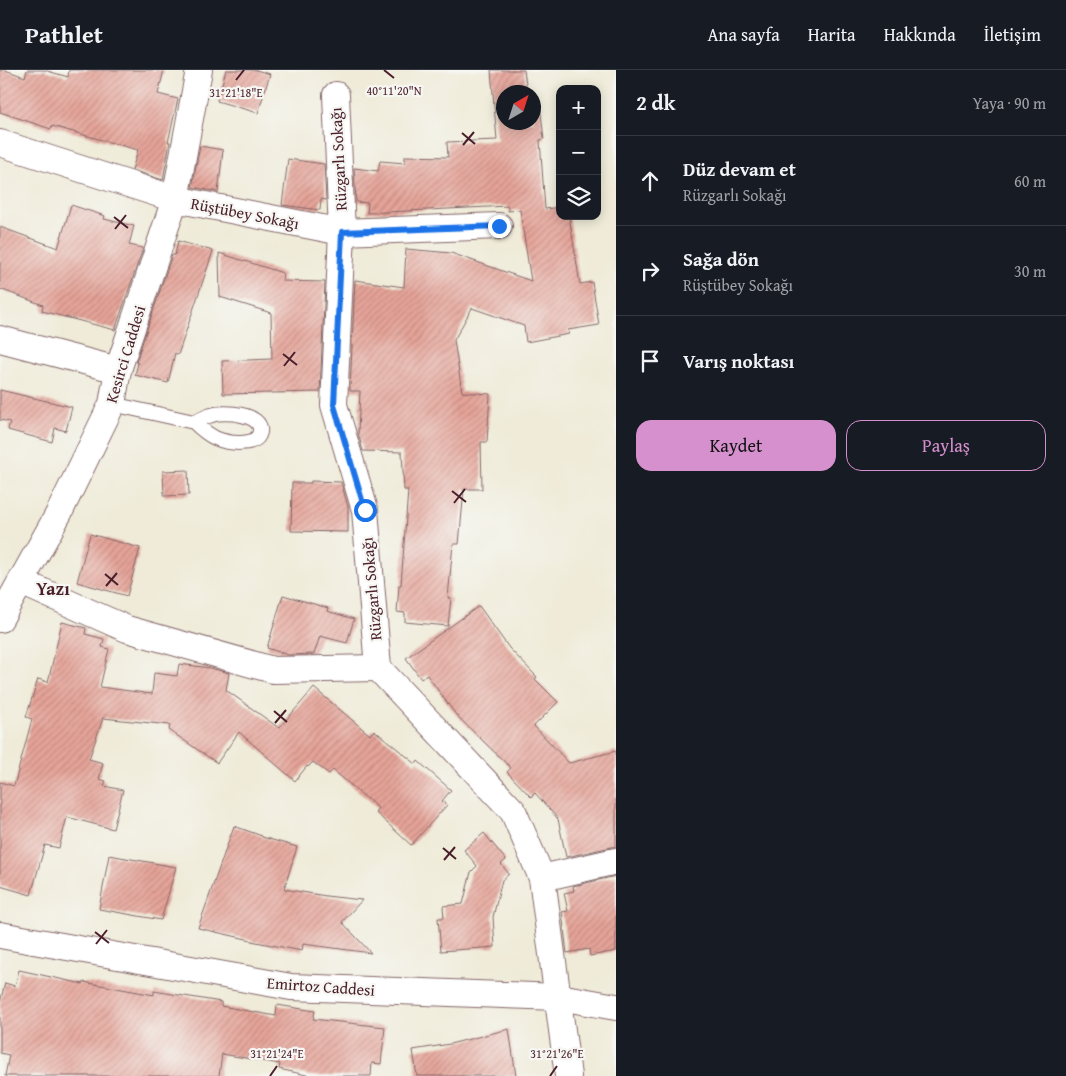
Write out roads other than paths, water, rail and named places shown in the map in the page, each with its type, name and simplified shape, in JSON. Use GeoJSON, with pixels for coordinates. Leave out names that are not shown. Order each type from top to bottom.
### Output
{"type":"FeatureCollection","features":[{"type":"Feature","properties":{"kind":"street","name":"Kesirci Caddesi"},"geometry":{"type":"LineString","coordinates":[[0,619],[59,513],[112,404],[118,370],[174,199],[199,70]]}},
{"type":"Feature","properties":{"kind":"street","name":"Rüzgarlı Sokağı"},"geometry":{"type":"LineString","coordinates":[[336,95],[342,232],[334,405],[365,510],[378,668]]}},
{"type":"Feature","properties":{"kind":"street","name":"Rüştübey Sokağı"},"geometry":{"type":"LineString","coordinates":[[0,143],[174,199],[342,232],[499,226]]}},
{"type":"Feature","properties":{"kind":"street"},"geometry":{"type":"LineString","coordinates":[[0,339],[118,370]]}},
{"type":"Feature","properties":{"kind":"street"},"geometry":{"type":"LineString","coordinates":[[21,582],[127,629],[273,670],[378,668],[512,811],[542,878],[568,1076]]}},
{"type":"Feature","properties":{"kind":"street"},"geometry":{"type":"LineString","coordinates":[[542,878],[616,861]]}},
{"type":"Feature","properties":{"kind":"street","name":"Emirtoz Caddesi"},"geometry":{"type":"LineString","coordinates":[[0,935],[290,987],[559,997],[616,1007]]}},
{"type":"Feature","properties":{"kind":"lane"},"geometry":{"type":"LineString","coordinates":[[112,404],[194,422]]}},
{"type":"Feature","properties":{"kind":"district","name":"Yazı"},"geometry":{"type":"Point","coordinates":[53,588]}}]}
